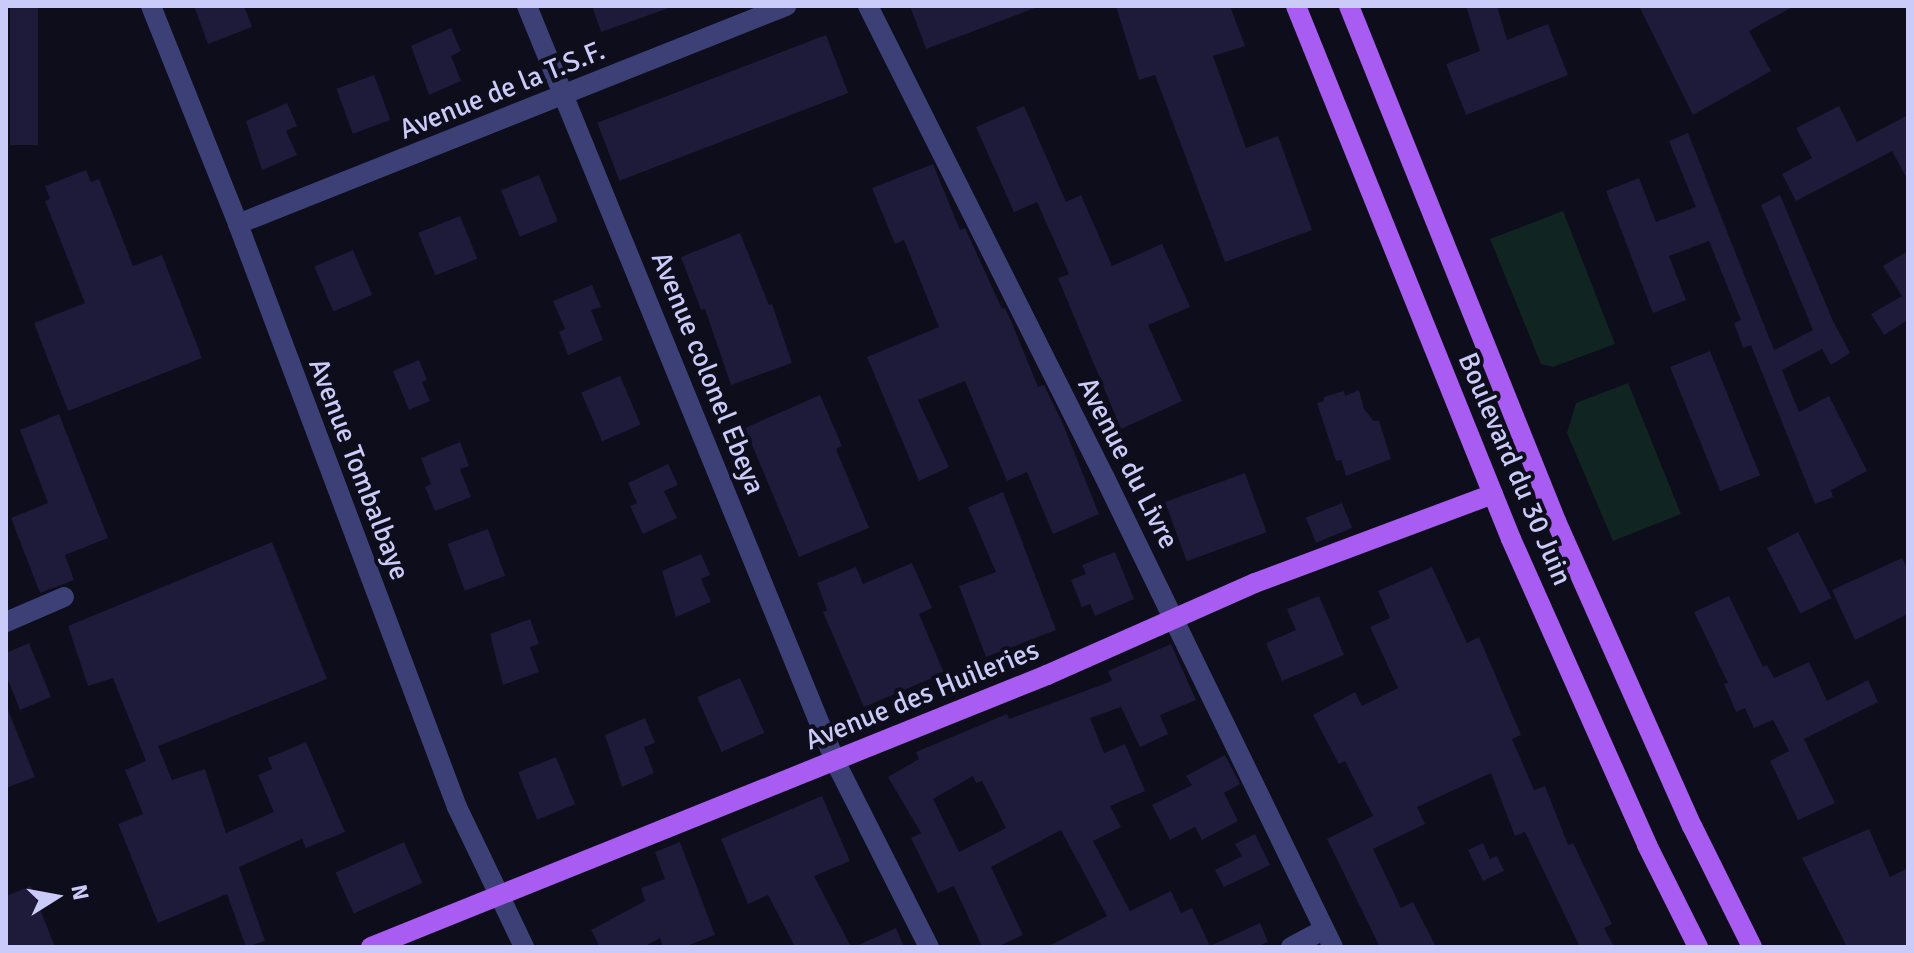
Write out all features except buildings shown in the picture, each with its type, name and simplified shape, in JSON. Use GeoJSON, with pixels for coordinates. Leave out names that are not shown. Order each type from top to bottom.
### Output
{"type":"FeatureCollection","features":[{"type":"Feature","properties":{"kind":"main road","name":"Boulevard du 30 Juin"},"geometry":{"type":"LineString","coordinates":[[1296,6],[1493,494],[1647,845],[1698,947]]}},
{"type":"Feature","properties":{"kind":"main road","name":"Boulevard du 30 Juin"},"geometry":{"type":"LineString","coordinates":[[1349,6],[1556,521],[1692,826],[1752,947]]}},
{"type":"Feature","properties":{"kind":"main road","name":"Avenue des Huileries"},"geometry":{"type":"LineString","coordinates":[[371,947],[835,761],[1255,583],[1493,494]]}},
{"type":"Feature","properties":{"kind":"street","name":"Avenue Tombalbaye"},"geometry":{"type":"LineString","coordinates":[[151,6],[238,224],[457,807],[524,947]]}},
{"type":"Feature","properties":{"kind":"street","name":"Avenue colonel Ebeya"},"geometry":{"type":"LineString","coordinates":[[527,6],[835,761]]}},
{"type":"Feature","properties":{"kind":"street","name":"Avenue de la T.S.F."},"geometry":{"type":"LineString","coordinates":[[238,224],[786,6]]}},
{"type":"Feature","properties":{"kind":"street","name":"Avenue du Livre"},"geometry":{"type":"LineString","coordinates":[[868,6],[1174,619],[1328,938]]}},
{"type":"Feature","properties":{"kind":"street"},"geometry":{"type":"LineString","coordinates":[[6,622],[64,597]]}},
{"type":"Feature","properties":{"kind":"street"},"geometry":{"type":"LineString","coordinates":[[835,761],[929,947]]}},
{"type":"Feature","properties":{"kind":"street"},"geometry":{"type":"LineString","coordinates":[[1291,947],[1328,938]]}},
{"type":"Feature","properties":{"kind":"green space"},"geometry":{"type":"Polygon","coordinates":[[[1563,211],[1615,344],[1553,367],[1541,364],[1490,239],[1563,211]]]}},
{"type":"Feature","properties":{"kind":"green space"},"geometry":{"type":"Polygon","coordinates":[[[1628,383],[1681,514],[1613,541],[1567,433],[1576,403],[1628,383]]]}}]}
